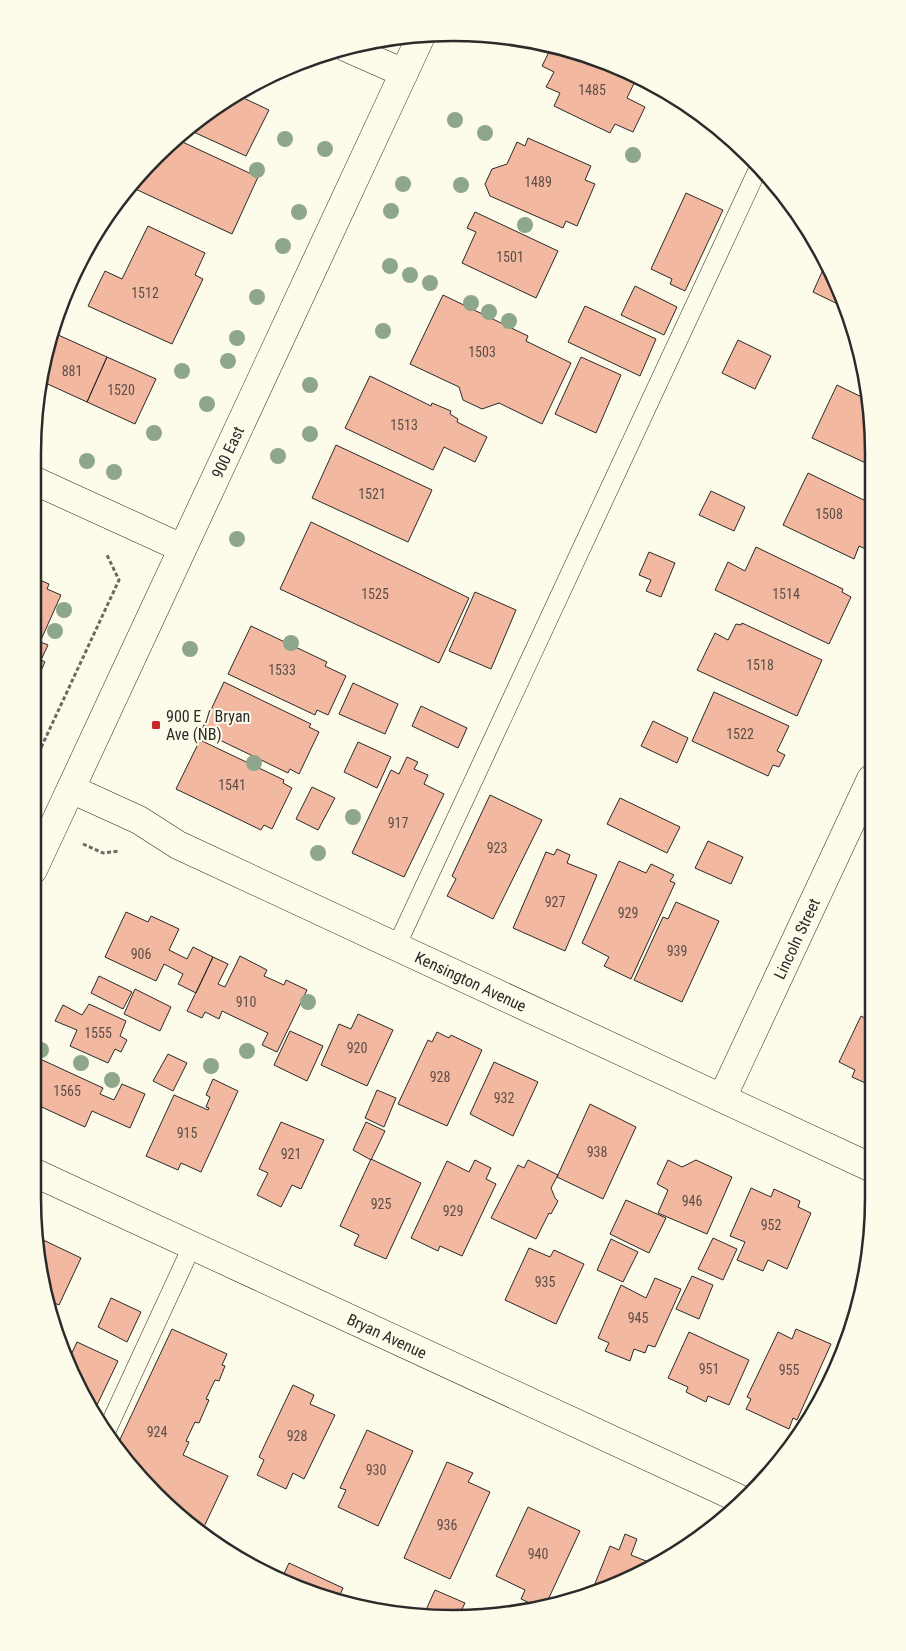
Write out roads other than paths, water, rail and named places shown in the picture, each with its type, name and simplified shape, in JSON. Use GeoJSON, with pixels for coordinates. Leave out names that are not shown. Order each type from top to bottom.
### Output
{"type":"FeatureCollection","features":[{"type":"Feature","properties":{"kind":"street","name":"900 East"},"geometry":{"type":"LineString","coordinates":[[41,853],[418,43]]}},
{"type":"Feature","properties":{"kind":"street"},"geometry":{"type":"LineString","coordinates":[[357,52],[404,73]]}},
{"type":"Feature","properties":{"kind":"street"},"geometry":{"type":"LineString","coordinates":[[41,484],[182,548]]}},
{"type":"Feature","properties":{"kind":"street","name":"Kensington Avenue"},"geometry":{"type":"LineString","coordinates":[[71,788],[138,820],[178,845],[865,1165]]}},
{"type":"Feature","properties":{"kind":"street","name":"Lincoln Street"},"geometry":{"type":"LineString","coordinates":[[722,1098],[865,792]]}},
{"type":"Feature","properties":{"kind":"street","name":"Bryan Avenue"},"geometry":{"type":"LineString","coordinates":[[41,1176],[736,1497]]}},
{"type":"Feature","properties":{"kind":"lane"},"geometry":{"type":"LineString","coordinates":[[396,947],[756,174]]}},
{"type":"Feature","properties":{"kind":"lane"},"geometry":{"type":"LineString","coordinates":[[109,1425],[192,1246]]}},
{"type":"Feature","properties":{"kind":"place","name":"900 E / Bryan Ave (NB)"},"geometry":{"type":"Point","coordinates":[156,725]}}]}
